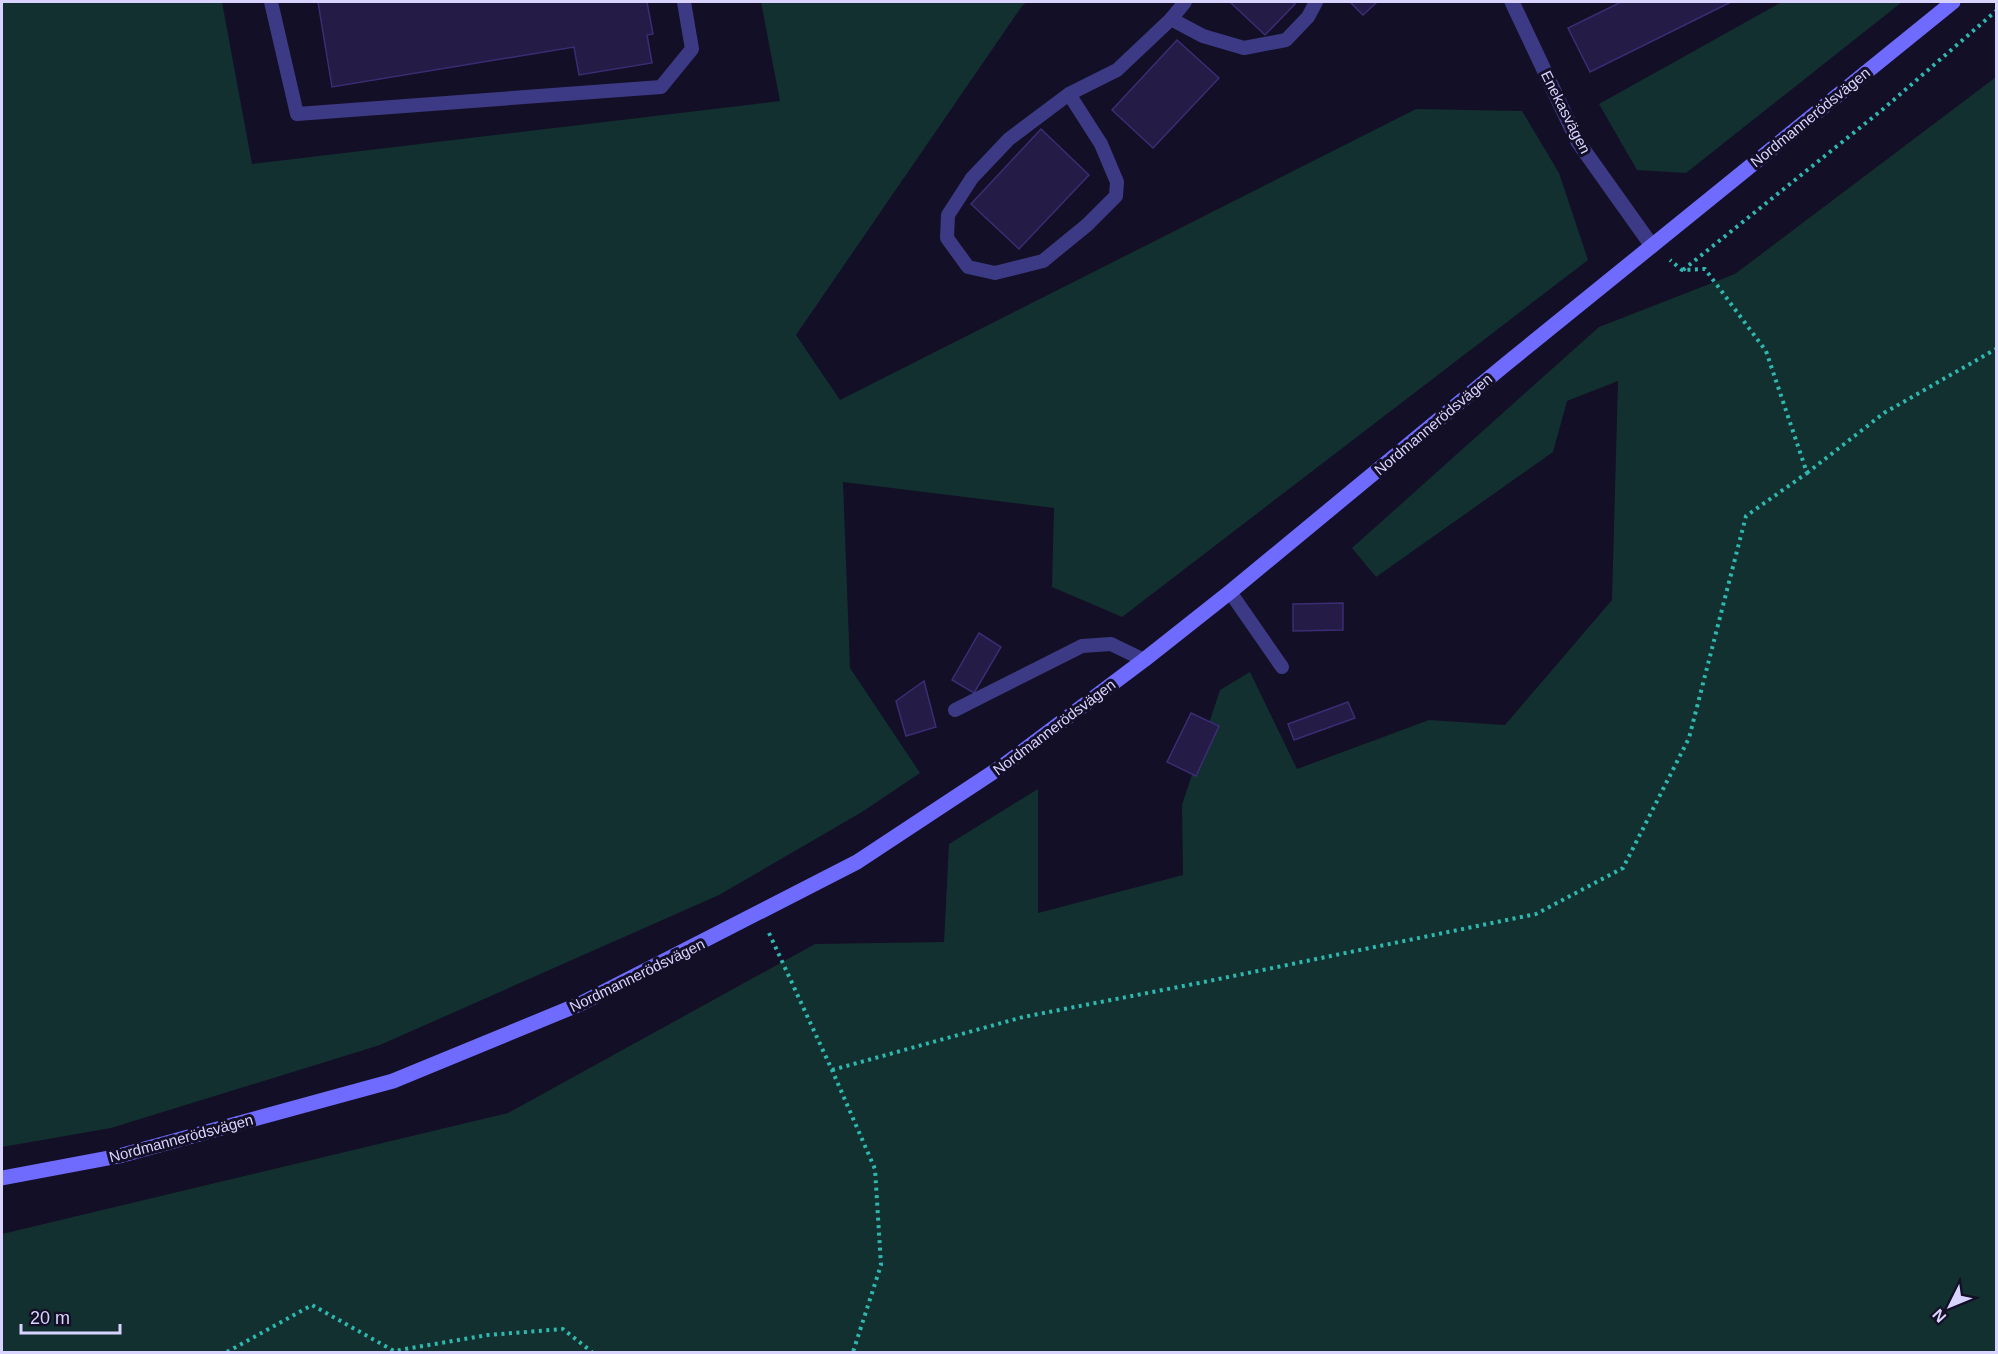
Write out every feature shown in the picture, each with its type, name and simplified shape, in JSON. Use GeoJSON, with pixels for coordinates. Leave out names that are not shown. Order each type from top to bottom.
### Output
{"type":"FeatureCollection","features":[{"type":"Feature","properties":{"kind":"main road","name":"Nordmannerödsvägen"},"geometry":{"type":"LineString","coordinates":[[2,1178],[119,1156],[393,1081],[580,1004],[758,915],[857,862],[1004,765],[1144,660],[1953,2]]}},
{"type":"Feature","properties":{"kind":"street","name":"Enekasvägen"},"geometry":{"type":"LineString","coordinates":[[1512,2],[1578,142],[1652,246]]}},
{"type":"Feature","properties":{"kind":"lane"},"geometry":{"type":"LineString","coordinates":[[271,2],[297,114],[661,87],[692,49],[684,2]]}},
{"type":"Feature","properties":{"kind":"lane"},"geometry":{"type":"LineString","coordinates":[[1069,94],[1101,144],[1117,182],[1116,196],[1087,225],[1043,261],[995,273],[968,267],[947,238],[948,215],[972,178],[1009,139],[1069,94],[1117,70],[1171,20],[1185,2]]}},
{"type":"Feature","properties":{"kind":"lane"},"geometry":{"type":"LineString","coordinates":[[1171,20],[1203,36],[1244,48],[1286,40],[1308,17],[1316,2]]}},
{"type":"Feature","properties":{"kind":"lane"},"geometry":{"type":"LineString","coordinates":[[1230,592],[1282,667]]}},
{"type":"Feature","properties":{"kind":"lane"},"geometry":{"type":"LineString","coordinates":[[956,710],[1082,646],[1111,644],[1144,660]]}},
{"type":"Feature","properties":{"kind":"path"},"geometry":{"type":"LineString","coordinates":[[1807,473],[1766,351],[1705,269],[1682,270],[1882,110],[1996,10]]}},
{"type":"Feature","properties":{"kind":"path"},"geometry":{"type":"LineString","coordinates":[[832,1070],[1023,1017],[1536,914],[1623,867],[1689,738],[1746,516],[1807,473],[1884,413],[1996,349]]}},
{"type":"Feature","properties":{"kind":"path"},"geometry":{"type":"LineString","coordinates":[[758,915],[773,939],[875,1169],[881,1266],[853,1353]]}},
{"type":"Feature","properties":{"kind":"path"},"geometry":{"type":"LineString","coordinates":[[227,1353],[312,1305],[394,1351],[488,1335],[562,1329],[592,1353]]}},
{"type":"Feature","properties":{"kind":"green space"},"geometry":{"type":"Polygon","coordinates":[[[2,2],[222,2],[252,164],[780,101],[761,2],[1027,2],[1022,6],[796,335],[840,400],[1416,109],[1522,111],[1559,173],[1588,260],[1122,617],[1052,587],[1054,508],[843,482],[850,668],[920,773],[862,812],[719,895],[380,1045],[111,1128],[2,1147],[2,2]]]}},
{"type":"Feature","properties":{"kind":"green space"},"geometry":{"type":"Polygon","coordinates":[[[1782,2],[1902,2],[1686,173],[1637,170],[1599,104],[1782,2]]]}},
{"type":"Feature","properties":{"kind":"green space"},"geometry":{"type":"Polygon","coordinates":[[[1996,77],[1996,1352],[2,1352],[2,1234],[508,1113],[815,944],[944,942],[949,844],[1038,789],[1038,913],[1183,875],[1182,805],[1220,690],[1250,672],[1297,769],[1429,720],[1505,725],[1612,600],[1618,381],[1567,401],[1553,452],[1376,577],[1352,548],[1599,327],[1735,274],[1996,77]]]}},
{"type":"Feature","properties":{"kind":"building"},"geometry":{"type":"Polygon","coordinates":[[[318,2],[647,2],[653,34],[647,35],[652,63],[579,75],[574,47],[332,87],[318,2]]]}},
{"type":"Feature","properties":{"kind":"building"},"geometry":{"type":"Polygon","coordinates":[[[1230,2],[1293,2],[1295,4],[1265,35],[1230,2]]]}},
{"type":"Feature","properties":{"kind":"building"},"geometry":{"type":"Polygon","coordinates":[[[1350,2],[1377,2],[1363,15],[1350,2]]]}},
{"type":"Feature","properties":{"kind":"building"},"geometry":{"type":"Polygon","coordinates":[[[1621,2],[1731,2],[1590,72],[1568,28],[1621,2]]]}},
{"type":"Feature","properties":{"kind":"building"},"geometry":{"type":"Polygon","coordinates":[[[1177,40],[1219,78],[1153,148],[1112,110],[1177,40]]]}},
{"type":"Feature","properties":{"kind":"building"},"geometry":{"type":"Polygon","coordinates":[[[1041,129],[1089,175],[1019,249],[971,204],[1041,129]]]}},
{"type":"Feature","properties":{"kind":"building"},"geometry":{"type":"Polygon","coordinates":[[[1343,603],[1343,630],[1293,631],[1293,604],[1343,603]]]}},
{"type":"Feature","properties":{"kind":"building"},"geometry":{"type":"Polygon","coordinates":[[[979,633],[1001,647],[974,693],[952,680],[979,633]]]}},
{"type":"Feature","properties":{"kind":"building"},"geometry":{"type":"Polygon","coordinates":[[[924,681],[936,727],[906,736],[896,701],[924,681]]]}},
{"type":"Feature","properties":{"kind":"building"},"geometry":{"type":"Polygon","coordinates":[[[1348,702],[1355,718],[1294,740],[1288,724],[1348,702]]]}},
{"type":"Feature","properties":{"kind":"building"},"geometry":{"type":"Polygon","coordinates":[[[1191,713],[1219,726],[1196,776],[1167,762],[1191,713]]]}}]}
